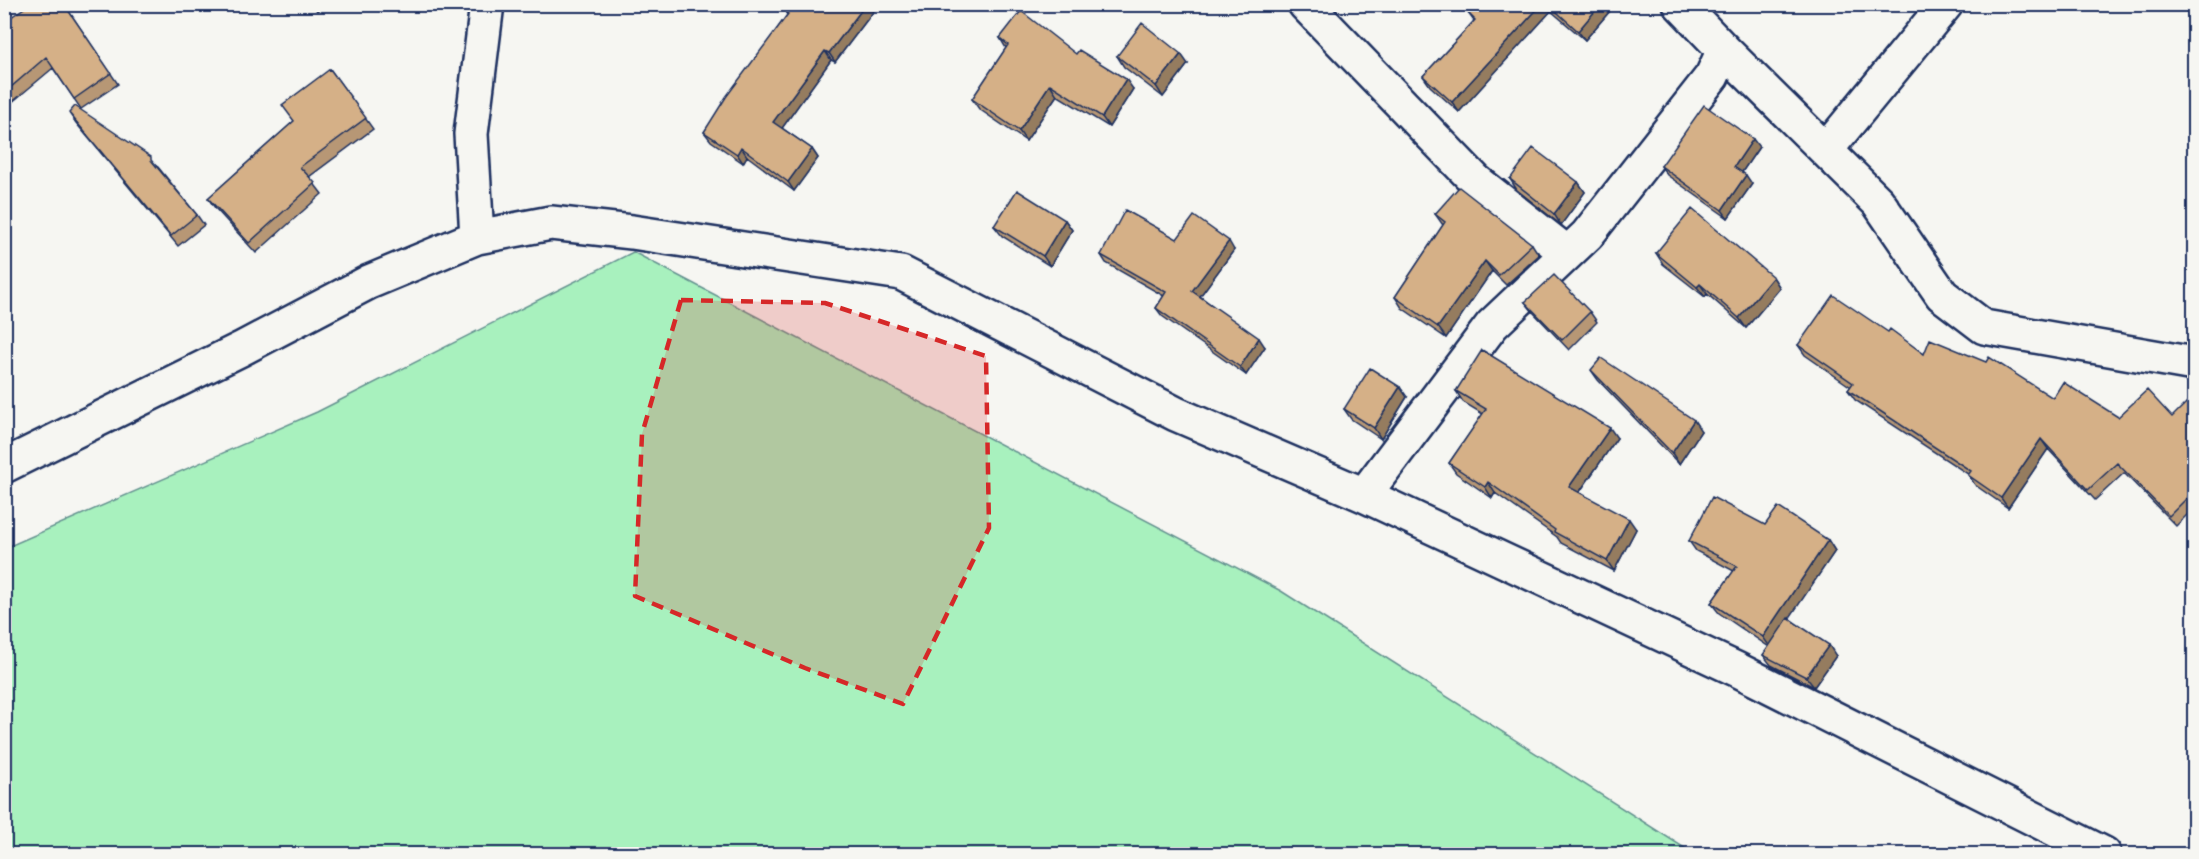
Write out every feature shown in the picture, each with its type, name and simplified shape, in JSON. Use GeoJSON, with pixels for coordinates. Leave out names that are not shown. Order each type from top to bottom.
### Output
{"type":"FeatureCollection","features":[{"type":"Feature","properties":{"kind":"street"},"geometry":{"type":"LineString","coordinates":[[477,237],[471,134],[487,4]]}},
{"type":"Feature","properties":{"kind":"street"},"geometry":{"type":"LineString","coordinates":[[1305,4],[1476,181],[1568,253]]}},
{"type":"Feature","properties":{"kind":"street"},"geometry":{"type":"LineString","coordinates":[[1680,4],[1878,202],[1942,295],[1984,327],[2194,364]]}},
{"type":"Feature","properties":{"kind":"street"},"geometry":{"type":"LineString","coordinates":[[1826,150],[1946,4]]}},
{"type":"Feature","properties":{"kind":"street"},"geometry":{"type":"LineString","coordinates":[[1364,495],[1492,325],[1587,235],[1712,76],[1724,50]]}},
{"type":"Feature","properties":{"kind":"street"},"geometry":{"type":"LineString","coordinates":[[4,466],[241,349],[369,282],[477,237],[551,223],[632,232],[901,273],[1176,414],[1364,495],[1736,669],[2104,855]]}},
{"type":"Feature","properties":{"kind":"highlighted area"},"geometry":{"type":"Polygon","coordinates":[[[681,300],[825,303],[986,356],[989,528],[903,704],[805,668],[635,596],[642,434],[681,300]]]}},
{"type":"Feature","properties":{"kind":"green space"},"geometry":{"type":"Polygon","coordinates":[[[633,252],[1281,591],[1694,854],[5,854],[5,548],[317,412],[633,252]]]}},
{"type":"Feature","properties":{"kind":"building"},"geometry":{"type":"Polygon","coordinates":[[[30,4],[64,4],[111,73],[74,99],[46,57],[4,93],[4,22],[30,4]]]}},
{"type":"Feature","properties":{"kind":"building"},"geometry":{"type":"Polygon","coordinates":[[[792,4],[866,4],[829,53],[825,51],[773,122],[812,149],[788,182],[741,147],[737,154],[704,132],[726,97],[788,14],[786,13],[792,4]]]}},
{"type":"Feature","properties":{"kind":"building"},"geometry":{"type":"Polygon","coordinates":[[[1477,4],[1542,4],[1452,102],[1423,76],[1475,20],[1468,13],[1477,4]]]}},
{"type":"Feature","properties":{"kind":"building"},"geometry":{"type":"Polygon","coordinates":[[[1548,4],[1601,4],[1578,31],[1548,4]]]}},
{"type":"Feature","properties":{"kind":"building"},"geometry":{"type":"Polygon","coordinates":[[[1021,11],[1076,54],[1079,50],[1126,79],[1102,117],[1050,84],[1019,131],[972,99],[1008,45],[1000,38],[1021,11]]]}},
{"type":"Feature","properties":{"kind":"building"},"geometry":{"type":"Polygon","coordinates":[[[1142,23],[1181,54],[1156,86],[1117,56],[1142,23]]]}},
{"type":"Feature","properties":{"kind":"building"},"geometry":{"type":"Polygon","coordinates":[[[330,69],[366,118],[300,167],[315,183],[249,243],[208,198],[294,121],[282,105],[330,69]]]}},
{"type":"Feature","properties":{"kind":"building"},"geometry":{"type":"Polygon","coordinates":[[[1704,105],[1753,139],[1734,167],[1746,175],[1722,210],[1661,166],[1704,105]]]}},
{"type":"Feature","properties":{"kind":"building"},"geometry":{"type":"Polygon","coordinates":[[[75,106],[151,157],[151,160],[197,215],[171,236],[69,113],[75,106]]]}},
{"type":"Feature","properties":{"kind":"building"},"geometry":{"type":"Polygon","coordinates":[[[1533,148],[1578,182],[1554,214],[1510,179],[1533,148]]]}},
{"type":"Feature","properties":{"kind":"building"},"geometry":{"type":"Polygon","coordinates":[[[1459,187],[1532,244],[1499,275],[1485,261],[1438,327],[1395,297],[1445,222],[1435,214],[1459,187]]]}},
{"type":"Feature","properties":{"kind":"building"},"geometry":{"type":"Polygon","coordinates":[[[1017,190],[1065,220],[1043,256],[994,226],[1017,190]]]}},
{"type":"Feature","properties":{"kind":"building"},"geometry":{"type":"Polygon","coordinates":[[[1692,209],[1773,277],[1739,318],[1700,284],[1697,287],[1656,253],[1692,209]]]}},
{"type":"Feature","properties":{"kind":"building"},"geometry":{"type":"Polygon","coordinates":[[[1125,210],[1177,239],[1194,216],[1229,241],[1192,291],[1259,338],[1240,367],[1156,308],[1166,292],[1101,255],[1125,210]]]}},
{"type":"Feature","properties":{"kind":"building"},"geometry":{"type":"Polygon","coordinates":[[[1554,275],[1590,312],[1562,340],[1525,302],[1554,275]]]}},
{"type":"Feature","properties":{"kind":"building"},"geometry":{"type":"Polygon","coordinates":[[[1833,295],[1888,332],[1890,329],[1924,354],[1930,339],[1986,362],[1989,357],[2053,398],[2063,382],[2118,417],[2147,390],[2172,417],[2187,402],[2194,410],[2194,491],[2169,516],[2117,463],[2088,490],[2041,439],[2001,498],[1968,475],[1971,471],[1848,390],[1853,383],[1798,345],[1833,295]]]}},
{"type":"Feature","properties":{"kind":"building"},"geometry":{"type":"Polygon","coordinates":[[[1482,350],[1610,428],[1569,487],[1629,519],[1607,561],[1554,532],[1555,530],[1488,482],[1485,487],[1449,463],[1486,409],[1456,391],[1482,350]]]}},
{"type":"Feature","properties":{"kind":"building"},"geometry":{"type":"Polygon","coordinates":[[[1601,358],[1694,420],[1672,453],[1591,370],[1601,358]]]}},
{"type":"Feature","properties":{"kind":"building"},"geometry":{"type":"Polygon","coordinates":[[[1370,368],[1400,387],[1374,428],[1344,409],[1370,368]]]}},
{"type":"Feature","properties":{"kind":"building"},"geometry":{"type":"Polygon","coordinates":[[[1712,497],[1765,525],[1778,507],[1828,540],[1763,637],[1711,603],[1737,566],[1689,541],[1712,497]]]}},
{"type":"Feature","properties":{"kind":"building"},"geometry":{"type":"Polygon","coordinates":[[[1788,618],[1829,645],[1806,677],[1763,655],[1788,618]]]}}]}
